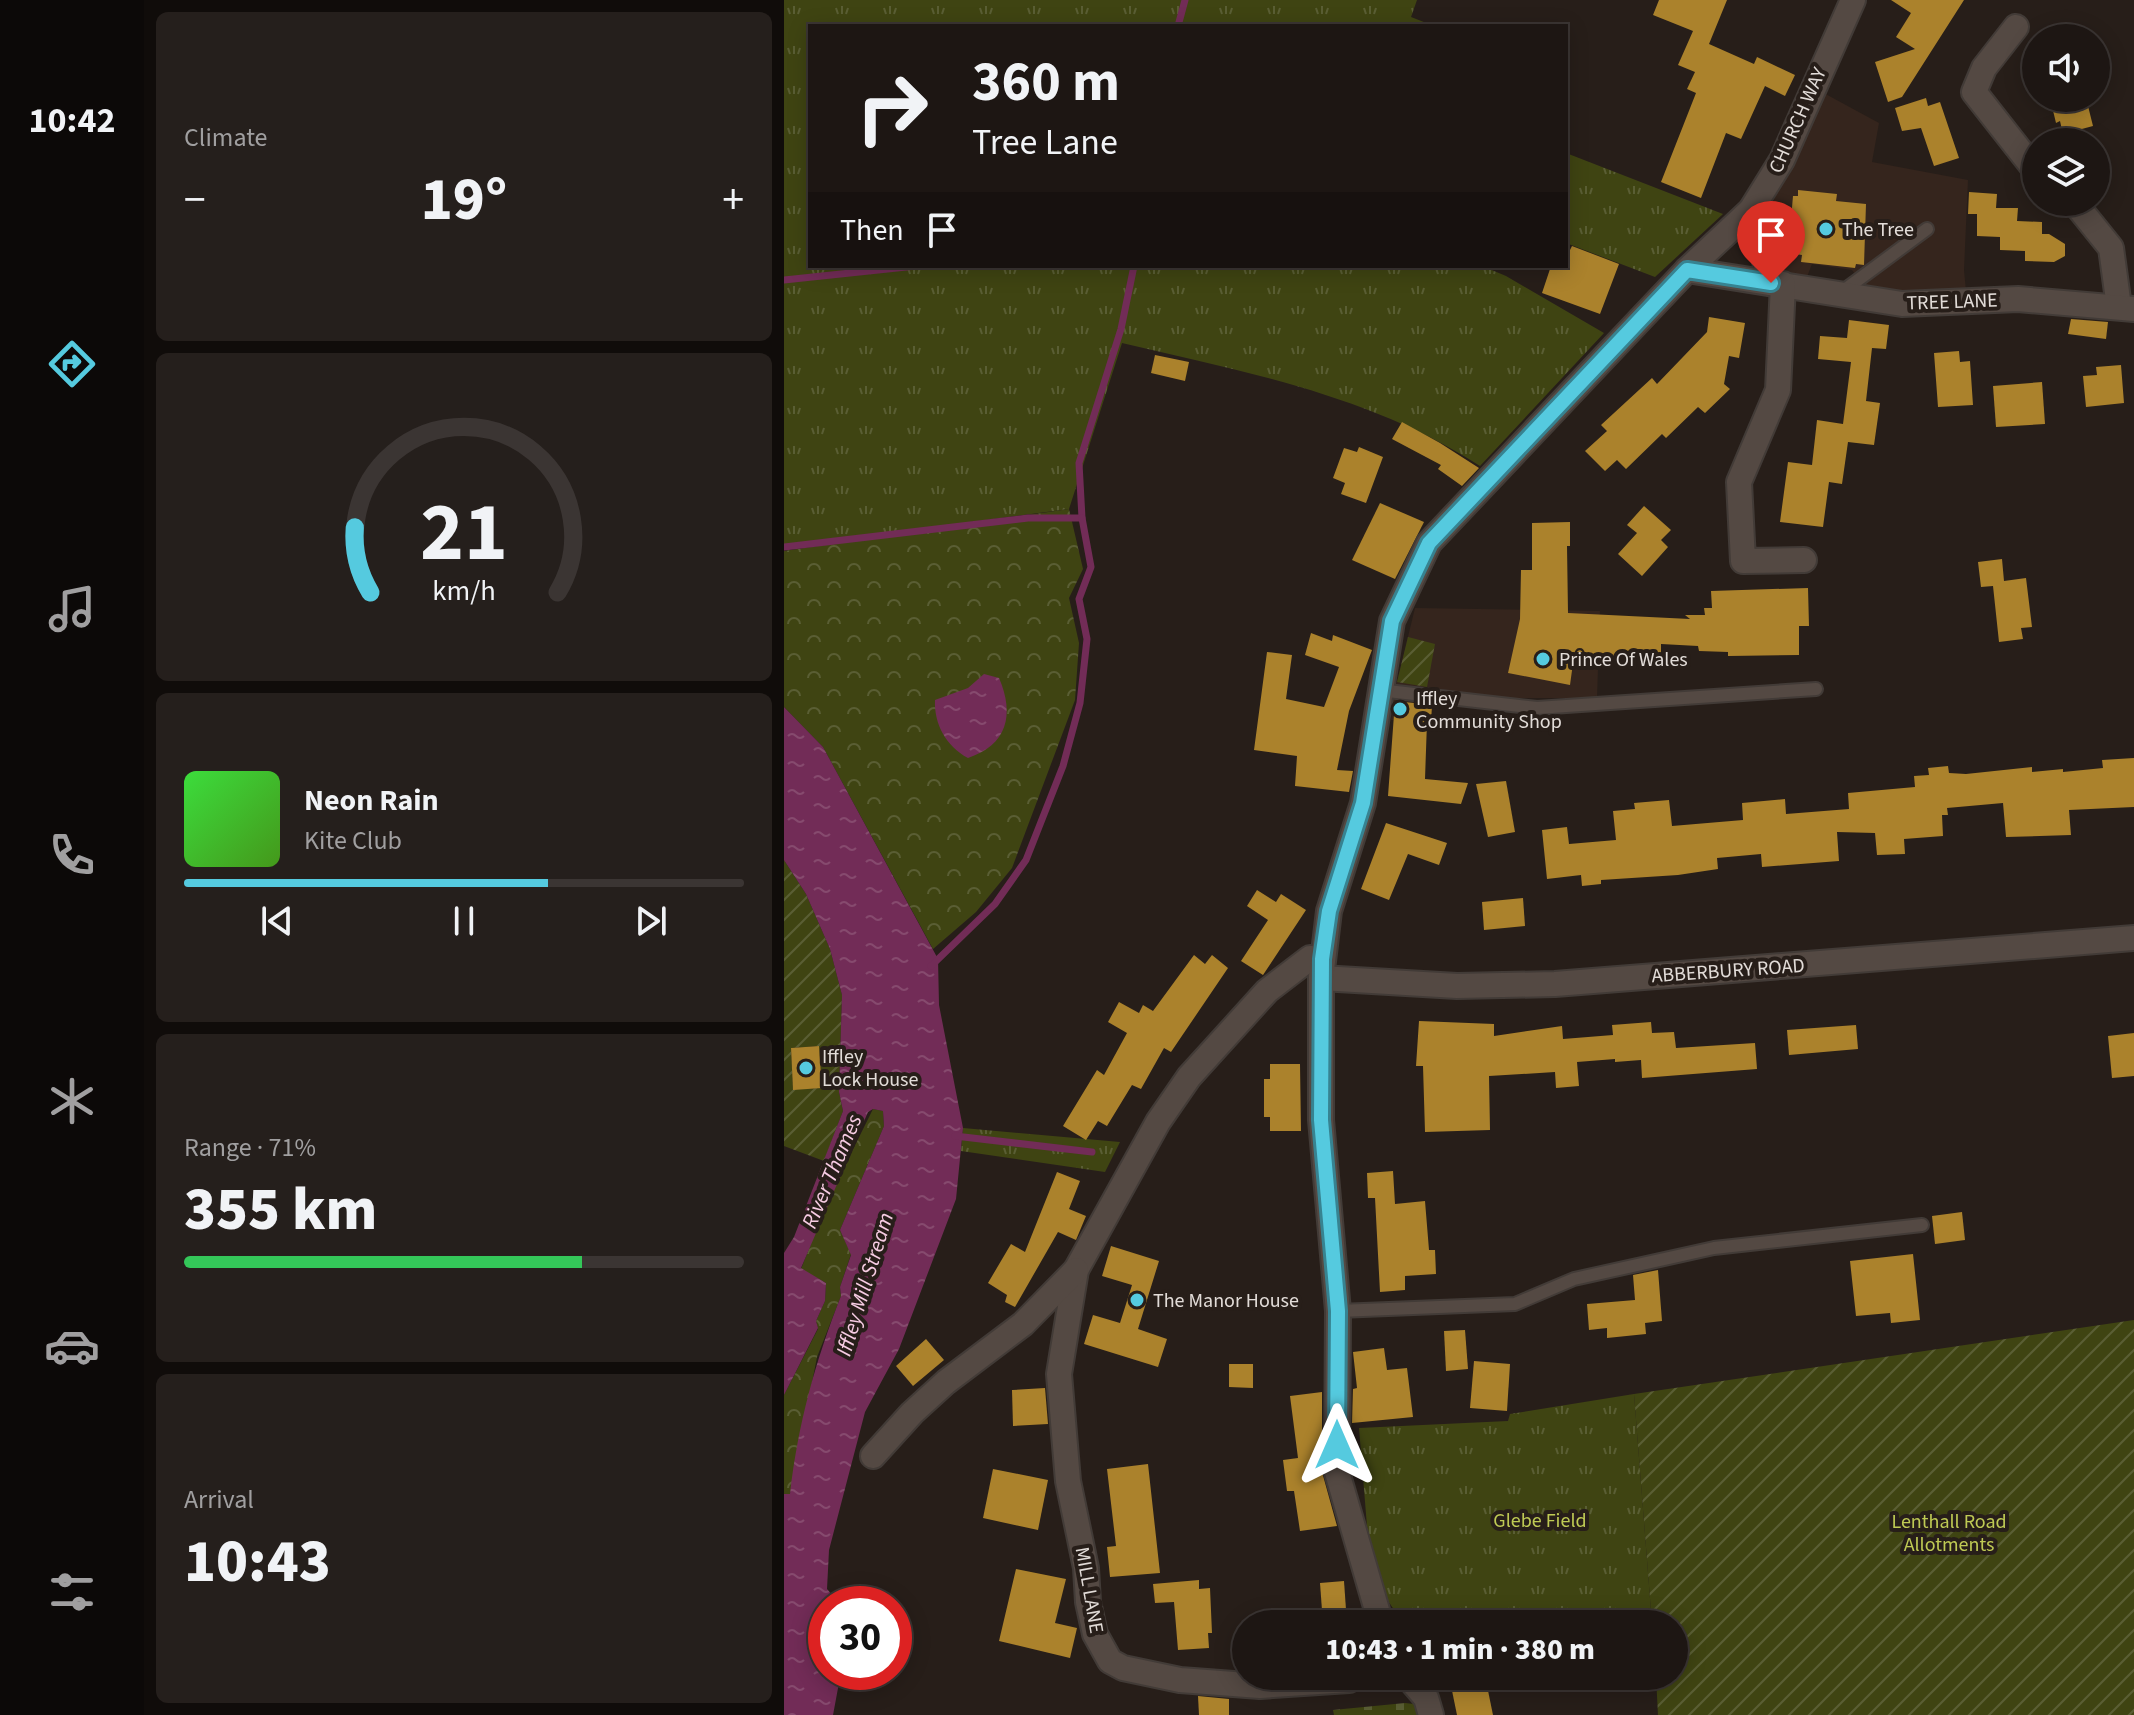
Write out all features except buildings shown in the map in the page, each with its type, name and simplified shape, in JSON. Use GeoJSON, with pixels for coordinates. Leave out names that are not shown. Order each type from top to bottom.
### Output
{"type":"FeatureCollection","features":[{"type":"Feature","properties":{"kind":"street","name":"CHURCH WAY"},"geometry":{"type":"LineString","coordinates":[[1377,1610],[1337,1472],[1338,1311],[1321,1120],[1322,969],[1329,911],[1363,803],[1392,621],[1429,543],[1687,270],[1751,210],[1782,160],[1853,0]]}},
{"type":"Feature","properties":{"kind":"street"},"geometry":{"type":"LineString","coordinates":[[2016,27],[1984,68],[1974,92],[2022,153]]}},
{"type":"Feature","properties":{"kind":"street"},"geometry":{"type":"LineString","coordinates":[[1751,210],[1777,284],[1778,390],[1739,482],[1743,561],[1804,560]]}},
{"type":"Feature","properties":{"kind":"street"},"geometry":{"type":"LineString","coordinates":[[2085,216],[2111,248],[2126,308]]}},
{"type":"Feature","properties":{"kind":"street","name":"TREE LANE"},"geometry":{"type":"LineString","coordinates":[[1687,270],[1902,304],[2018,299],[2126,308]]}},
{"type":"Feature","properties":{"kind":"street","name":"ABBERBURY ROAD"},"geometry":{"type":"LineString","coordinates":[[1322,969],[1457,986],[1555,984],[2134,938]]}},
{"type":"Feature","properties":{"kind":"street","name":"MILL LANE"},"geometry":{"type":"LineString","coordinates":[[873,1456],[912,1413],[946,1382],[1023,1324],[1076,1270],[1158,1122],[1189,1077],[1267,991],[1310,958],[1322,969]]}},
{"type":"Feature","properties":{"kind":"street","name":"MILL LANE"},"geometry":{"type":"LineString","coordinates":[[1076,1270],[1059,1374],[1060,1390],[1068,1481],[1086,1568],[1088,1602],[1102,1650],[1110,1661],[1123,1668],[1180,1680],[1232,1684]]}},
{"type":"Feature","properties":{"kind":"street"},"geometry":{"type":"LineString","coordinates":[[1419,1690],[1426,1698],[1431,1715]]}},
{"type":"Feature","properties":{"kind":"lane"},"geometry":{"type":"LineString","coordinates":[[1836,295],[1927,229]]}},
{"type":"Feature","properties":{"kind":"lane"},"geometry":{"type":"LineString","coordinates":[[1379,690],[1537,708],[1816,689]]}},
{"type":"Feature","properties":{"kind":"lane"},"geometry":{"type":"LineString","coordinates":[[1338,1311],[1515,1304],[1574,1279],[1714,1248],[1922,1225]]}},
{"type":"Feature","properties":{"kind":"shaded area"},"geometry":{"type":"Polygon","coordinates":[[[1820,91],[1879,123],[1872,162],[1968,180],[1966,291],[1861,295],[1861,282],[1852,270],[1812,264],[1805,282],[1779,270],[1764,223],[1820,91]]]}},
{"type":"Feature","properties":{"kind":"shaded area"},"geometry":{"type":"Polygon","coordinates":[[[1415,608],[1600,611],[1597,698],[1505,698],[1434,691],[1431,722],[1391,720],[1393,698],[1415,608]]]}},
{"type":"Feature","properties":{"kind":"green space"},"geometry":{"type":"Polygon","coordinates":[[[784,0],[1417,0],[1411,17],[1429,24],[808,24],[808,268],[1487,268],[1604,333],[1480,466],[1396,421],[1352,404],[1261,376],[1122,343],[1069,509],[784,547],[784,0]]]}},
{"type":"Feature","properties":{"kind":"green space"},"geometry":{"type":"Polygon","coordinates":[[[1568,154],[1723,214],[1655,277],[1568,244],[1568,154]]]}},
{"type":"Feature","properties":{"kind":"green space"},"geometry":{"type":"Polygon","coordinates":[[[1069,509],[1083,569],[1069,598],[1079,643],[1075,700],[1012,868],[976,912],[933,949],[823,747],[784,707],[784,551],[1069,509]]]}},
{"type":"Feature","properties":{"kind":"green space"},"geometry":{"type":"Polygon","coordinates":[[[1408,637],[1435,644],[1427,687],[1397,682],[1408,637]]]}},
{"type":"Feature","properties":{"kind":"green space"},"geometry":{"type":"Polygon","coordinates":[[[784,860],[806,894],[830,949],[842,995],[839,1092],[843,1111],[824,1161],[784,1146],[784,860]],[[819,1046],[791,1048],[793,1089],[822,1088],[819,1046]]]}},
{"type":"Feature","properties":{"kind":"green space"},"geometry":{"type":"Polygon","coordinates":[[[873,1109],[883,1111],[884,1126],[840,1230],[851,1254],[840,1287],[841,1296],[817,1357],[790,1494],[784,1494],[784,1395],[818,1329],[816,1321],[825,1301],[826,1283],[801,1269],[828,1200],[873,1109]]]}},
{"type":"Feature","properties":{"kind":"green space"},"geometry":{"type":"Polygon","coordinates":[[[963,1128],[1120,1142],[1105,1172],[961,1151],[963,1128]]]}},
{"type":"Feature","properties":{"kind":"green space","name":"Lenthall Road Allotments"},"geometry":{"type":"Polygon","coordinates":[[[2134,1320],[2134,1715],[1658,1715],[1657,1690],[1688,1690],[1688,1610],[1651,1610],[1634,1394],[2134,1320]]]}},
{"type":"Feature","properties":{"kind":"green space","name":"Glebe Field"},"geometry":{"type":"Polygon","coordinates":[[[1634,1394],[1651,1610],[1394,1610],[1381,1591],[1367,1526],[1359,1428],[1508,1421],[1510,1414],[1634,1394]]]}},
{"type":"Feature","properties":{"kind":"green space"},"geometry":{"type":"Polygon","coordinates":[[[1405,1703],[1423,1705],[1425,1715],[1334,1715],[1333,1710],[1405,1703]]]}},
{"type":"Feature","properties":{"kind":"water"},"geometry":{"type":"Polygon","coordinates":[[[984,674],[999,678],[1007,716],[999,737],[992,745],[968,758],[953,747],[943,734],[935,700],[968,688],[984,674]]]}},
{"type":"Feature","properties":{"kind":"water"},"geometry":{"type":"Polygon","coordinates":[[[784,707],[823,747],[938,959],[939,1005],[963,1128],[956,1199],[899,1349],[865,1412],[829,1550],[827,1586],[808,1586],[808,1690],[838,1690],[833,1715],[784,1715],[784,1494],[790,1494],[809,1394],[851,1255],[840,1230],[884,1126],[883,1111],[873,1109],[868,1112],[801,1268],[826,1283],[825,1301],[816,1321],[818,1328],[784,1395],[784,1253],[794,1237],[843,1111],[839,1092],[842,995],[830,949],[806,894],[784,860],[784,707]]]}},
{"type":"Feature","properties":{"kind":"waterway"},"geometry":{"type":"LineString","coordinates":[[1179,24],[1185,0]]}},
{"type":"Feature","properties":{"kind":"waterway"},"geometry":{"type":"LineString","coordinates":[[784,280],[897,268]]}},
{"type":"Feature","properties":{"kind":"waterway"},"geometry":{"type":"LineString","coordinates":[[784,547],[1028,518],[1082,518],[1079,463],[1121,329],[1134,268]]}},
{"type":"Feature","properties":{"kind":"waterway"},"geometry":{"type":"LineString","coordinates":[[931,966],[995,904],[1026,860],[1063,766],[1080,703],[1087,639],[1079,599],[1091,567],[1082,518]]}},
{"type":"Feature","properties":{"kind":"waterway"},"geometry":{"type":"LineString","coordinates":[[955,1136],[1092,1152]]}},
{"type":"Feature","properties":{"kind":"place","name":"The Tree"},"geometry":{"type":"Point","coordinates":[1826,229]}},
{"type":"Feature","properties":{"kind":"place","name":"Prince Of Wales"},"geometry":{"type":"Point","coordinates":[1543,659]}},
{"type":"Feature","properties":{"kind":"place","name":"Iffley Community Shop"},"geometry":{"type":"Point","coordinates":[1400,709]}},
{"type":"Feature","properties":{"kind":"place","name":"Iffley Lock House"},"geometry":{"type":"Point","coordinates":[806,1068]}},
{"type":"Feature","properties":{"kind":"place","name":"The Manor House"},"geometry":{"type":"Point","coordinates":[1137,1300]}},
{"type":"Feature","properties":{"kind":"route"},"geometry":{"type":"LineString","coordinates":[[1337,1445],[1338,1311],[1321,1120],[1322,959],[1329,911],[1363,803],[1392,621],[1429,543],[1687,270],[1771,283]]}},
{"type":"Feature","properties":{"kind":"water label","name":"River Thames"},"geometry":{"type":"Point","coordinates":[831,1171]}},
{"type":"Feature","properties":{"kind":"water label","name":"Iffley Mill Stream"},"geometry":{"type":"Point","coordinates":[864,1284]}}]}
